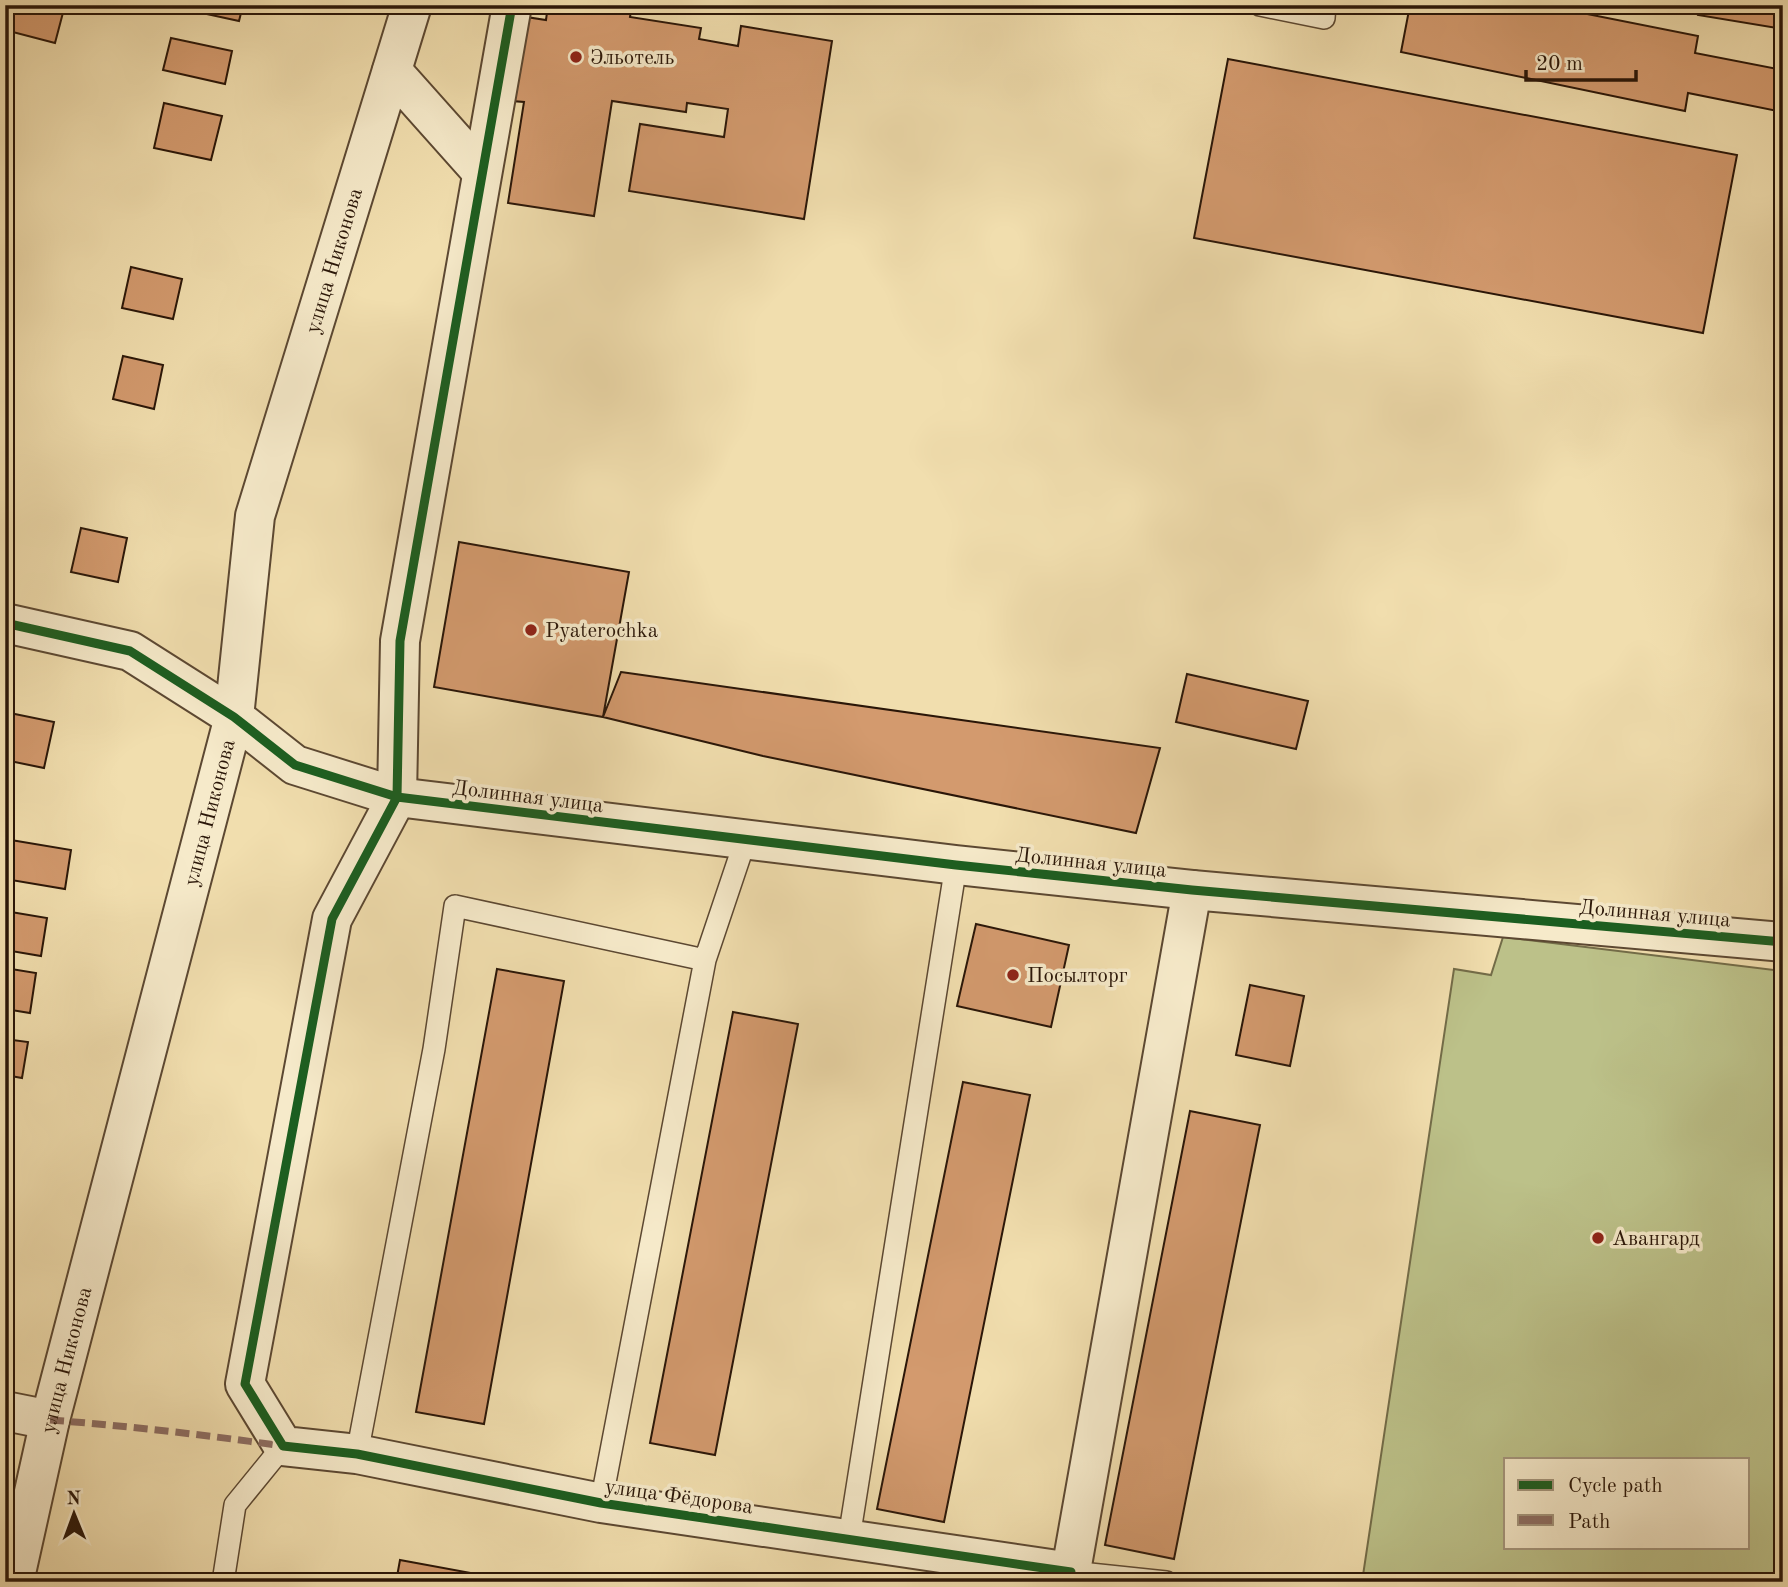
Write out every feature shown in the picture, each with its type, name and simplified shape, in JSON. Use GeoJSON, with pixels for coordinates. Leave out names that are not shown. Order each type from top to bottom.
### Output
{"type":"FeatureCollection","features":[{"type":"Feature","properties":{"kind":"street","name":"улица Никонова"},"geometry":{"type":"LineString","coordinates":[[14,1582],[50,1420],[234,717],[255,516],[412,5]]}},
{"type":"Feature","properties":{"kind":"street"},"geometry":{"type":"LineString","coordinates":[[283,1446],[245,1384],[332,919],[397,797],[400,640],[512,5]]}},
{"type":"Feature","properties":{"kind":"street"},"geometry":{"type":"LineString","coordinates":[[392,71],[482,172]]}},
{"type":"Feature","properties":{"kind":"street","name":"Долинная улица"},"geometry":{"type":"LineString","coordinates":[[5,623],[130,651],[234,717],[295,765],[397,797],[745,841],[1192,890],[1783,942]]}},
{"type":"Feature","properties":{"kind":"street"},"geometry":{"type":"LineString","coordinates":[[1070,1577],[1192,890]]}},
{"type":"Feature","properties":{"kind":"street"},"geometry":{"type":"LineString","coordinates":[[5,1411],[50,1420]]}},
{"type":"Feature","properties":{"kind":"street","name":"улица Фёдорова"},"geometry":{"type":"LineString","coordinates":[[283,1446],[357,1454],[601,1503],[849,1538],[979,1570],[1070,1577]]}},
{"type":"Feature","properties":{"kind":"lane"},"geometry":{"type":"LineString","coordinates":[[1260,5],[1324,18],[1325,5]]}},
{"type":"Feature","properties":{"kind":"lane"},"geometry":{"type":"LineString","coordinates":[[601,1503],[705,960],[745,841]]}},
{"type":"Feature","properties":{"kind":"lane"},"geometry":{"type":"LineString","coordinates":[[849,1538],[956,865]]}},
{"type":"Feature","properties":{"kind":"lane"},"geometry":{"type":"LineString","coordinates":[[357,1454],[434,1049],[454,906],[705,960]]}},
{"type":"Feature","properties":{"kind":"lane"},"geometry":{"type":"LineString","coordinates":[[223,1582],[235,1505],[283,1446]]}},
{"type":"Feature","properties":{"kind":"lane"},"geometry":{"type":"LineString","coordinates":[[1070,1577],[1166,1582]]}},
{"type":"Feature","properties":{"kind":"green space","name":"Авангард"},"geometry":{"type":"Polygon","coordinates":[[[1503,937],[1783,971],[1783,1582],[1362,1582],[1454,969],[1491,975],[1503,937]]]}},
{"type":"Feature","properties":{"kind":"building"},"geometry":{"type":"Polygon","coordinates":[[[5,5],[65,5],[55,43],[5,30],[5,5]]]}},
{"type":"Feature","properties":{"kind":"building"},"geometry":{"type":"Polygon","coordinates":[[[204,5],[243,5],[239,21],[202,13],[204,5]]]}},
{"type":"Feature","properties":{"kind":"building"},"geometry":{"type":"Polygon","coordinates":[[[548,5],[632,5],[630,17],[701,28],[699,39],[738,46],[741,26],[832,41],[804,219],[629,191],[640,124],[724,137],[728,109],[687,103],[686,112],[612,101],[594,216],[508,203],[524,102],[512,101],[526,17],[546,20],[548,5]]]}},
{"type":"Feature","properties":{"kind":"building"},"geometry":{"type":"Polygon","coordinates":[[[1410,5],[1542,5],[1698,36],[1695,53],[1783,70],[1783,112],[1688,93],[1685,111],[1401,52],[1410,5]]]}},
{"type":"Feature","properties":{"kind":"building"},"geometry":{"type":"Polygon","coordinates":[[[1700,5],[1783,5],[1783,29],[1698,15],[1700,5]]]}},
{"type":"Feature","properties":{"kind":"building"},"geometry":{"type":"Polygon","coordinates":[[[171,38],[232,51],[225,84],[163,70],[171,38]]]}},
{"type":"Feature","properties":{"kind":"building"},"geometry":{"type":"Polygon","coordinates":[[[1228,59],[1737,155],[1703,333],[1194,238],[1228,59]]]}},
{"type":"Feature","properties":{"kind":"building"},"geometry":{"type":"Polygon","coordinates":[[[164,103],[222,116],[211,160],[154,148],[164,103]]]}},
{"type":"Feature","properties":{"kind":"building"},"geometry":{"type":"Polygon","coordinates":[[[131,267],[182,279],[173,319],[122,308],[131,267]]]}},
{"type":"Feature","properties":{"kind":"building"},"geometry":{"type":"Polygon","coordinates":[[[123,356],[163,365],[154,409],[113,399],[123,356]]]}},
{"type":"Feature","properties":{"kind":"building"},"geometry":{"type":"Polygon","coordinates":[[[81,528],[127,538],[118,582],[71,572],[81,528]]]}},
{"type":"Feature","properties":{"kind":"building","name":"Pyaterochka"},"geometry":{"type":"Polygon","coordinates":[[[459,542],[629,572],[603,717],[434,687],[459,542]]]}},
{"type":"Feature","properties":{"kind":"building"},"geometry":{"type":"Polygon","coordinates":[[[621,672],[1160,748],[1136,833],[763,756],[603,717],[621,672]]]}},
{"type":"Feature","properties":{"kind":"building"},"geometry":{"type":"Polygon","coordinates":[[[1187,674],[1308,701],[1296,749],[1176,722],[1187,674]]]}},
{"type":"Feature","properties":{"kind":"building"},"geometry":{"type":"Polygon","coordinates":[[[5,712],[54,722],[44,768],[5,760],[5,712]]]}},
{"type":"Feature","properties":{"kind":"building"},"geometry":{"type":"Polygon","coordinates":[[[5,839],[71,850],[65,889],[5,879],[5,839]]]}},
{"type":"Feature","properties":{"kind":"building"},"geometry":{"type":"Polygon","coordinates":[[[5,911],[47,918],[41,956],[5,950],[5,911]]]}},
{"type":"Feature","properties":{"kind":"building","name":"Посылторг"},"geometry":{"type":"Polygon","coordinates":[[[976,924],[1069,945],[1051,1027],[957,1006],[976,924]]]}},
{"type":"Feature","properties":{"kind":"building"},"geometry":{"type":"Polygon","coordinates":[[[5,968],[36,973],[30,1013],[5,1009],[5,968]]]}},
{"type":"Feature","properties":{"kind":"building"},"geometry":{"type":"Polygon","coordinates":[[[497,969],[564,981],[484,1424],[416,1412],[497,969]]]}},
{"type":"Feature","properties":{"kind":"building"},"geometry":{"type":"Polygon","coordinates":[[[1250,985],[1304,996],[1290,1066],[1236,1055],[1250,985]]]}},
{"type":"Feature","properties":{"kind":"building"},"geometry":{"type":"Polygon","coordinates":[[[733,1012],[798,1024],[715,1455],[650,1443],[733,1012]]]}},
{"type":"Feature","properties":{"kind":"building"},"geometry":{"type":"Polygon","coordinates":[[[5,1039],[28,1042],[22,1078],[5,1075],[5,1039]]]}},
{"type":"Feature","properties":{"kind":"building"},"geometry":{"type":"Polygon","coordinates":[[[963,1082],[1030,1095],[944,1522],[877,1509],[963,1082]]]}},
{"type":"Feature","properties":{"kind":"building"},"geometry":{"type":"Polygon","coordinates":[[[1190,1111],[1260,1125],[1174,1559],[1105,1545],[1190,1111]]]}},
{"type":"Feature","properties":{"kind":"building"},"geometry":{"type":"Polygon","coordinates":[[[400,1560],[520,1582],[396,1582],[400,1560]]]}},
{"type":"Feature","properties":{"kind":"marked path"},"geometry":{"type":"LineString","coordinates":[[50,1420],[283,1446]]}},
{"type":"Feature","properties":{"kind":"cycle path"},"geometry":{"type":"LineString","coordinates":[[512,5],[400,641],[397,797],[332,919],[245,1384],[283,1446],[357,1454],[601,1503],[1071,1572]]}},
{"type":"Feature","properties":{"kind":"cycle path"},"geometry":{"type":"LineString","coordinates":[[5,623],[130,651],[234,717],[295,765],[397,797],[956,865],[1192,890],[1783,942]]}},
{"type":"Feature","properties":{"kind":"place","name":"Эльотель"},"geometry":{"type":"Point","coordinates":[576,57]}},
{"type":"Feature","properties":{"kind":"place","name":"Pyaterochka"},"geometry":{"type":"Point","coordinates":[531,630]}},
{"type":"Feature","properties":{"kind":"place","name":"Посылторг"},"geometry":{"type":"Point","coordinates":[1013,975]}},
{"type":"Feature","properties":{"kind":"place","name":"Авангард"},"geometry":{"type":"Point","coordinates":[1598,1238]}}]}
